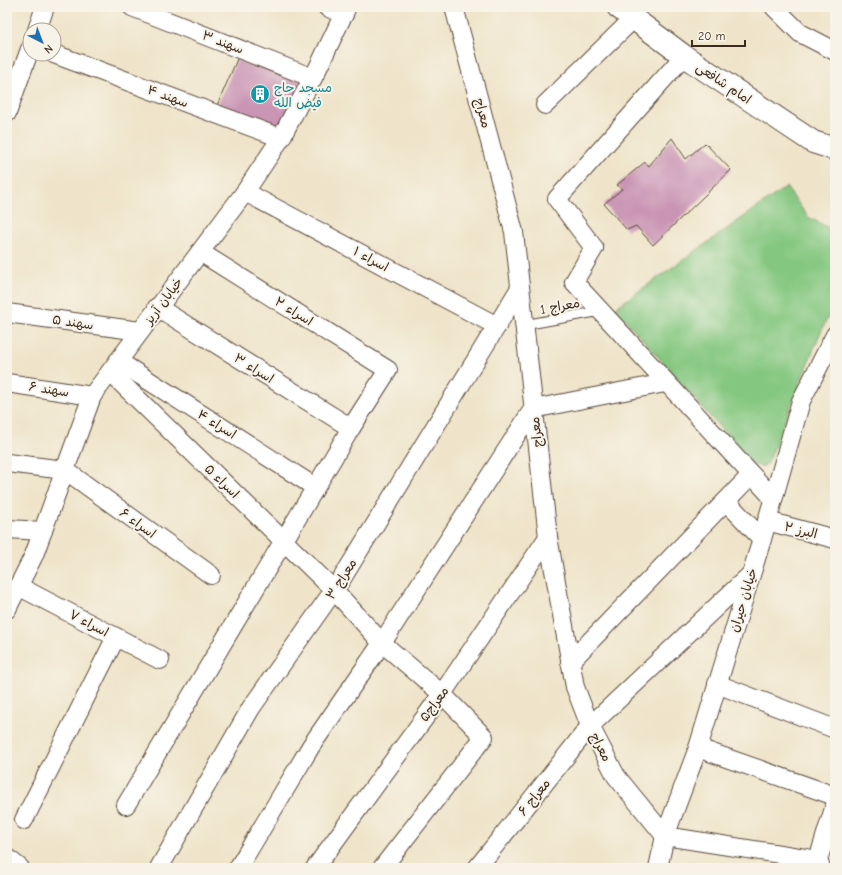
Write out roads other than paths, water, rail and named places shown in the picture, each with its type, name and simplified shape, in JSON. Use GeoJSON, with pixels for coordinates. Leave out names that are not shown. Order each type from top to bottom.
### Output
{"type":"FeatureCollection","features":[{"type":"Feature","properties":{"kind":"main road","name":"امام شافعی"},"geometry":{"type":"LineString","coordinates":[[626,13],[684,56],[813,142],[835,149]]}},
{"type":"Feature","properties":{"kind":"street"},"geometry":{"type":"LineString","coordinates":[[40,22],[45,7]]}},
{"type":"Feature","properties":{"kind":"street","name":"سهند ۳"},"geometry":{"type":"LineString","coordinates":[[134,7],[313,78]]}},
{"type":"Feature","properties":{"kind":"street"},"geometry":{"type":"LineString","coordinates":[[327,7],[346,11]]}},
{"type":"Feature","properties":{"kind":"street","name":"معراج"},"geometry":{"type":"LineString","coordinates":[[454,7],[514,232],[548,536],[574,687],[590,726],[616,776],[665,836]]}},
{"type":"Feature","properties":{"kind":"street"},"geometry":{"type":"LineString","coordinates":[[774,7],[800,33],[835,52]]}},
{"type":"Feature","properties":{"kind":"street","name":"خیابان آریز"},"geometry":{"type":"LineString","coordinates":[[11,598],[34,555],[92,396],[157,307],[245,192],[281,138],[346,11]]}},
{"type":"Feature","properties":{"kind":"street"},"geometry":{"type":"LineString","coordinates":[[545,104],[626,13]]}},
{"type":"Feature","properties":{"kind":"street"},"geometry":{"type":"LineString","coordinates":[[684,56],[557,199],[594,248],[574,282],[665,383],[773,498]]}},
{"type":"Feature","properties":{"kind":"street","name":"سهند ۴"},"geometry":{"type":"LineString","coordinates":[[62,57],[281,138]]}},
{"type":"Feature","properties":{"kind":"street"},"geometry":{"type":"LineString","coordinates":[[7,113],[25,62]]}},
{"type":"Feature","properties":{"kind":"street","name":"اسراء ۱"},"geometry":{"type":"LineString","coordinates":[[245,192],[497,326]]}},
{"type":"Feature","properties":{"kind":"street","name":"اسراء ۲"},"geometry":{"type":"LineString","coordinates":[[200,252],[388,370],[351,428]]}},
{"type":"Feature","properties":{"kind":"street","name":"معراج ۳"},"geometry":{"type":"LineString","coordinates":[[159,868],[251,708],[334,590],[520,288]]}},
{"type":"Feature","properties":{"kind":"street","name":"اسراء ۳"},"geometry":{"type":"LineString","coordinates":[[157,307],[351,428]]}},
{"type":"Feature","properties":{"kind":"street","name":"سهند ۵"},"geometry":{"type":"LineString","coordinates":[[7,312],[140,331]]}},
{"type":"Feature","properties":{"kind":"street","name":"خیابان حیران"},"geometry":{"type":"LineString","coordinates":[[658,868],[665,836],[698,748],[762,539],[801,401],[835,335]]}},
{"type":"Feature","properties":{"kind":"street","name":"اسراء ۵"},"geometry":{"type":"LineString","coordinates":[[114,367],[283,541],[334,590],[382,643],[442,694],[484,737],[382,868]]}},
{"type":"Feature","properties":{"kind":"street","name":"اسراء ۴"},"geometry":{"type":"LineString","coordinates":[[114,367],[315,486]]}},
{"type":"Feature","properties":{"kind":"street","name":"سهند ۶"},"geometry":{"type":"LineString","coordinates":[[7,382],[92,396]]}},
{"type":"Feature","properties":{"kind":"street"},"geometry":{"type":"LineString","coordinates":[[238,868],[311,746],[382,643],[533,409],[665,383]]}},
{"type":"Feature","properties":{"kind":"street"},"geometry":{"type":"LineString","coordinates":[[126,805],[351,428]]}},
{"type":"Feature","properties":{"kind":"street"},"geometry":{"type":"LineString","coordinates":[[7,463],[65,470]]}},
{"type":"Feature","properties":{"kind":"street","name":"اسراء ۶"},"geometry":{"type":"LineString","coordinates":[[65,470],[211,576]]}},
{"type":"Feature","properties":{"kind":"street"},"geometry":{"type":"LineString","coordinates":[[570,662],[751,475]]}},
{"type":"Feature","properties":{"kind":"street"},"geometry":{"type":"LineString","coordinates":[[726,502],[762,539]]}},
{"type":"Feature","properties":{"kind":"street","name":"البرز ۲"},"geometry":{"type":"LineString","coordinates":[[767,521],[835,539]]}},
{"type":"Feature","properties":{"kind":"street"},"geometry":{"type":"LineString","coordinates":[[7,529],[42,531]]}},
{"type":"Feature","properties":{"kind":"street","name":"معراج۵"},"geometry":{"type":"LineString","coordinates":[[315,868],[442,694],[548,536]]}},
{"type":"Feature","properties":{"kind":"street","name":"معراج ۶"},"geometry":{"type":"LineString","coordinates":[[477,868],[590,726],[751,574]]}},
{"type":"Feature","properties":{"kind":"street","name":"اسراء ۷"},"geometry":{"type":"LineString","coordinates":[[11,598],[116,636],[160,660]]}},
{"type":"Feature","properties":{"kind":"street"},"geometry":{"type":"LineString","coordinates":[[24,820],[116,636]]}},
{"type":"Feature","properties":{"kind":"street"},"geometry":{"type":"LineString","coordinates":[[717,684],[835,729]]}},
{"type":"Feature","properties":{"kind":"street"},"geometry":{"type":"LineString","coordinates":[[698,748],[835,796]]}},
{"type":"Feature","properties":{"kind":"street"},"geometry":{"type":"LineString","coordinates":[[665,836],[820,864],[835,805]]}},
{"type":"Feature","properties":{"kind":"street"},"geometry":{"type":"LineString","coordinates":[[7,858],[20,868]]}},
{"type":"Feature","properties":{"kind":"lane","name":"معراج 1"},"geometry":{"type":"LineString","coordinates":[[524,326],[601,312]]}},
{"type":"Feature","properties":{"kind":"place","name":"مسجد حاج فیض الله"},"geometry":{"type":"Point","coordinates":[260,94]}}]}
